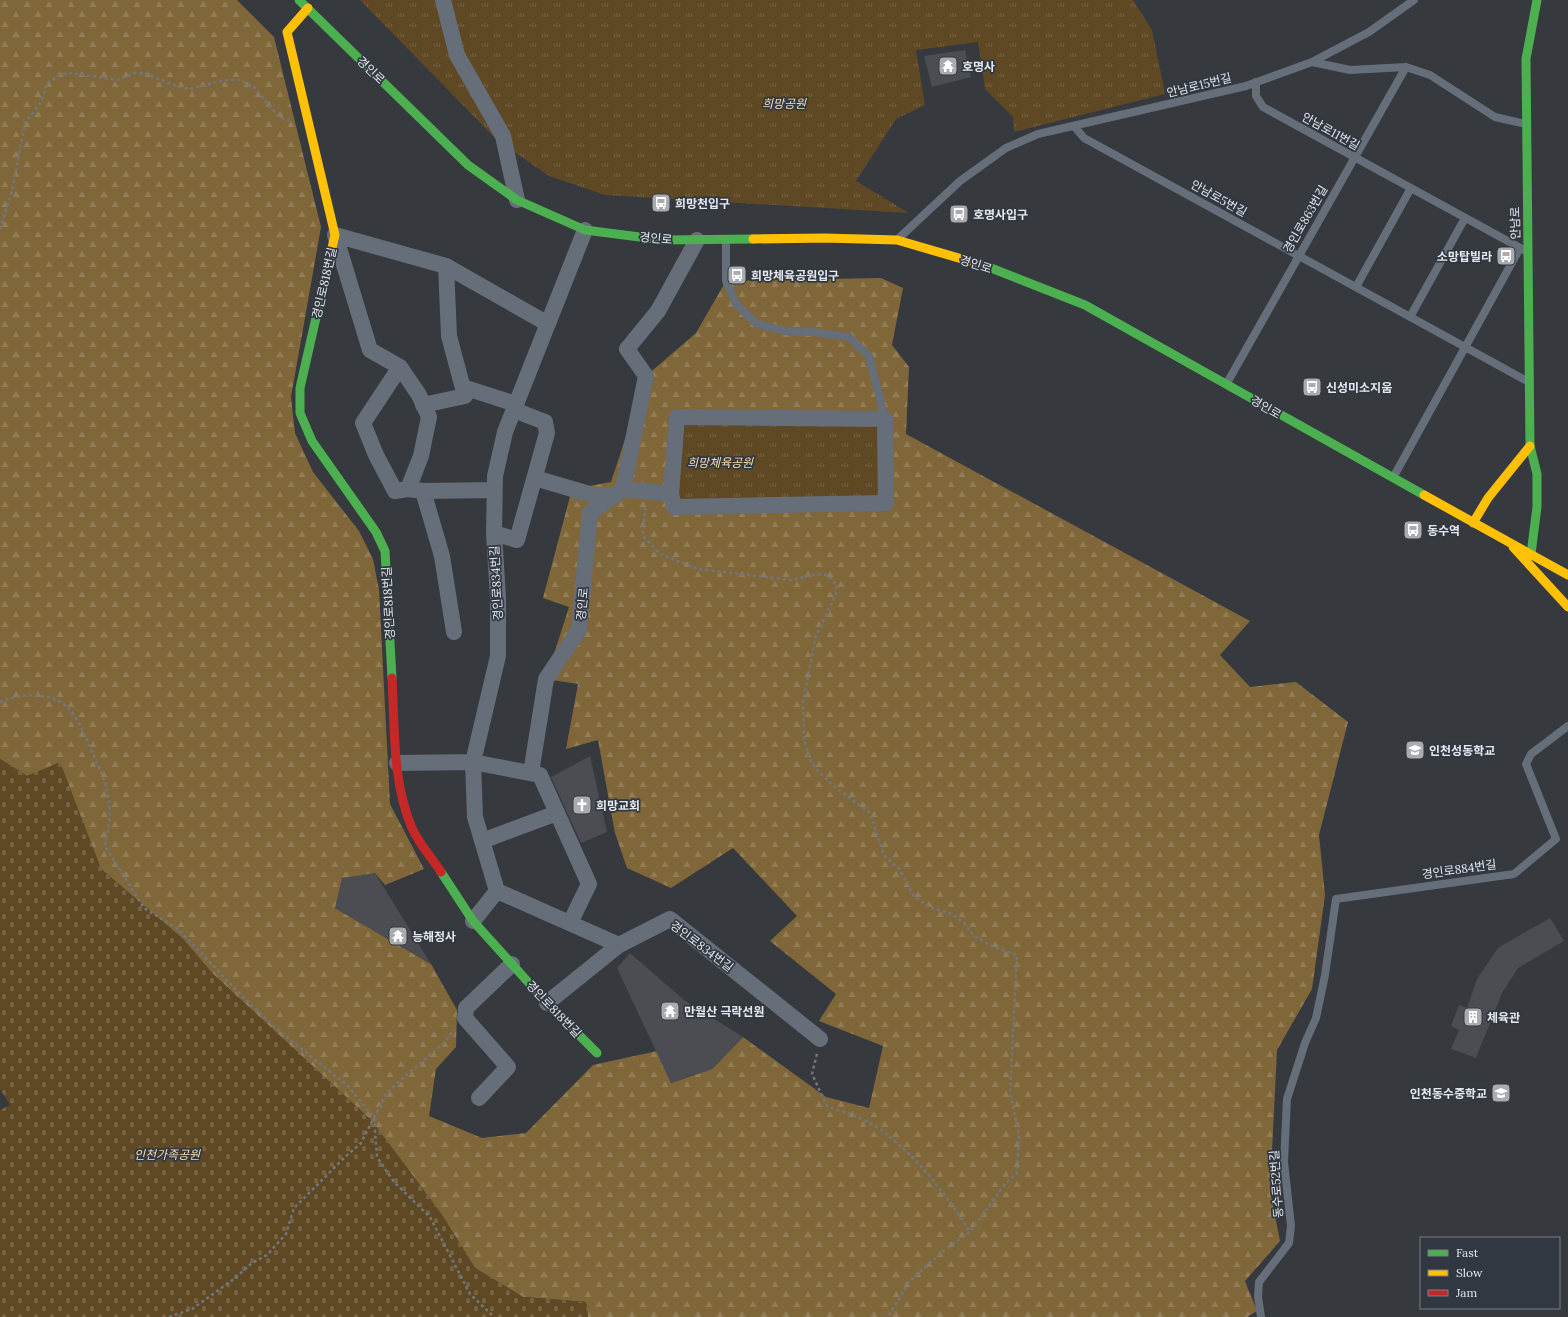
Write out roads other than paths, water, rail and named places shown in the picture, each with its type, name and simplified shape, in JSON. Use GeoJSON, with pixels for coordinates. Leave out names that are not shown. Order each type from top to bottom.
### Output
{"type":"FeatureCollection","features":[{"type":"Feature","properties":{"kind":"street","name":"경인로"},"geometry":{"type":"LineString","coordinates":[[299,0],[468,165],[517,200],[585,230],[663,240],[825,238],[897,240],[984,265],[1084,305],[1568,575]]}},
{"type":"Feature","properties":{"kind":"street"},"geometry":{"type":"LineString","coordinates":[[443,0],[457,55],[503,136],[517,200]]}},
{"type":"Feature","properties":{"kind":"street","name":"안남로"},"geometry":{"type":"LineString","coordinates":[[1531,554],[1537,507],[1537,474],[1530,446],[1524,250],[1526,59],[1537,0]]}},
{"type":"Feature","properties":{"kind":"street","name":"경인로818번길"},"geometry":{"type":"LineString","coordinates":[[308,8],[287,32],[336,235],[370,350],[400,367],[419,394],[429,417],[416,490]]}},
{"type":"Feature","properties":{"kind":"street","name":"경인로834번길"},"geometry":{"type":"LineString","coordinates":[[497,891],[475,817],[473,762],[498,656],[498,598],[494,533],[495,476],[505,432],[585,230]]}},
{"type":"Feature","properties":{"kind":"street","name":"경인로818번길"},"geometry":{"type":"LineString","coordinates":[[336,235],[446,266]]}},
{"type":"Feature","properties":{"kind":"street","name":"경인로818번길"},"geometry":{"type":"LineString","coordinates":[[336,235],[300,388],[300,413],[312,441],[376,532],[385,551],[397,763],[401,798],[413,830],[473,921],[547,1003],[597,1053]]}},
{"type":"Feature","properties":{"kind":"street"},"geometry":{"type":"LineString","coordinates":[[619,492],[646,376],[627,349],[658,311],[697,240]]}},
{"type":"Feature","properties":{"kind":"street"},"geometry":{"type":"LineString","coordinates":[[446,266],[548,324]]}},
{"type":"Feature","properties":{"kind":"street"},"geometry":{"type":"LineString","coordinates":[[423,405],[465,396],[449,336],[446,266]]}},
{"type":"Feature","properties":{"kind":"street"},"geometry":{"type":"LineString","coordinates":[[400,367],[363,422],[376,455],[395,491],[494,490]]}},
{"type":"Feature","properties":{"kind":"street"},"geometry":{"type":"LineString","coordinates":[[463,387],[515,407],[545,422],[547,433],[517,540],[494,533]]}},
{"type":"Feature","properties":{"kind":"street"},"geometry":{"type":"LineString","coordinates":[[677,417],[885,420],[886,503],[674,507],[670,494],[677,417]]}},
{"type":"Feature","properties":{"kind":"street"},"geometry":{"type":"LineString","coordinates":[[1473,523],[1488,498],[1530,446]]}},
{"type":"Feature","properties":{"kind":"street"},"geometry":{"type":"LineString","coordinates":[[535,478],[596,496],[619,492],[649,491],[670,494]]}},
{"type":"Feature","properties":{"kind":"street"},"geometry":{"type":"LineString","coordinates":[[416,490],[442,556],[454,632]]}},
{"type":"Feature","properties":{"kind":"street","name":"경인로"},"geometry":{"type":"LineString","coordinates":[[531,773],[546,679],[579,630],[590,513],[619,492]]}},
{"type":"Feature","properties":{"kind":"street"},"geometry":{"type":"LineString","coordinates":[[1508,542],[1568,607]]}},
{"type":"Feature","properties":{"kind":"street"},"geometry":{"type":"LineString","coordinates":[[397,763],[473,762],[540,775],[589,884],[570,923]]}},
{"type":"Feature","properties":{"kind":"street"},"geometry":{"type":"LineString","coordinates":[[482,841],[557,813]]}},
{"type":"Feature","properties":{"kind":"street"},"geometry":{"type":"LineString","coordinates":[[473,921],[497,891],[619,944],[547,1003]]}},
{"type":"Feature","properties":{"kind":"street","name":"경인로834번길"},"geometry":{"type":"LineString","coordinates":[[619,944],[670,920],[820,1039]]}},
{"type":"Feature","properties":{"kind":"street"},"geometry":{"type":"LineString","coordinates":[[479,1098],[508,1067],[465,1018],[466,1008],[512,964]]}},
{"type":"Feature","properties":{"kind":"lane"},"geometry":{"type":"LineString","coordinates":[[1312,62],[1369,32],[1414,0]]}},
{"type":"Feature","properties":{"kind":"lane"},"geometry":{"type":"LineString","coordinates":[[1312,62],[1350,70],[1406,67],[1430,75],[1495,117],[1526,124]]}},
{"type":"Feature","properties":{"kind":"lane","name":"안남로15번길"},"geometry":{"type":"LineString","coordinates":[[897,240],[960,180],[1006,148],[1038,134],[1202,98],[1275,77],[1312,62]]}},
{"type":"Feature","properties":{"kind":"lane","name":"경인로863번길"},"geometry":{"type":"LineString","coordinates":[[1226,384],[1406,67]]}},
{"type":"Feature","properties":{"kind":"lane","name":"안남로11번길"},"geometry":{"type":"LineString","coordinates":[[1256,82],[1256,96],[1263,107],[1524,250]]}},
{"type":"Feature","properties":{"kind":"lane","name":"안남로5번길"},"geometry":{"type":"LineString","coordinates":[[1074,126],[1084,138],[1529,382]]}},
{"type":"Feature","properties":{"kind":"lane"},"geometry":{"type":"LineString","coordinates":[[1356,287],[1411,188]]}},
{"type":"Feature","properties":{"kind":"lane"},"geometry":{"type":"LineString","coordinates":[[1410,317],[1465,218]]}},
{"type":"Feature","properties":{"kind":"lane"},"geometry":{"type":"LineString","coordinates":[[726,239],[726,282],[736,304],[757,324],[786,331],[813,332],[849,337],[869,356],[885,420]]}},
{"type":"Feature","properties":{"kind":"lane"},"geometry":{"type":"LineString","coordinates":[[1393,478],[1465,347],[1524,250]]}},
{"type":"Feature","properties":{"kind":"lane","name":"경인로884번길"},"geometry":{"type":"LineString","coordinates":[[1316,1018],[1325,975],[1336,899],[1514,874],[1556,840],[1526,764],[1530,754],[1568,726]]}},
{"type":"Feature","properties":{"kind":"lane","name":"동수로52번길"},"geometry":{"type":"LineString","coordinates":[[1261,1317],[1258,1297],[1259,1282],[1289,1243],[1292,1226],[1284,1162],[1288,1100],[1305,1043],[1316,1018]]}},
{"type":"Feature","properties":{"kind":"place","name":"호명사"},"geometry":{"type":"Point","coordinates":[948,66]}},
{"type":"Feature","properties":{"kind":"place","name":"희망천입구"},"geometry":{"type":"Point","coordinates":[661,203]}},
{"type":"Feature","properties":{"kind":"place","name":"호명사입구"},"geometry":{"type":"Point","coordinates":[959,214]}},
{"type":"Feature","properties":{"kind":"place","name":"소망탑빌라"},"geometry":{"type":"Point","coordinates":[1506,256]}},
{"type":"Feature","properties":{"kind":"place","name":"희망체육공원입구"},"geometry":{"type":"Point","coordinates":[737,275]}},
{"type":"Feature","properties":{"kind":"place","name":"신성미소지움"},"geometry":{"type":"Point","coordinates":[1312,387]}},
{"type":"Feature","properties":{"kind":"place","name":"동수역"},"geometry":{"type":"Point","coordinates":[1413,530]}},
{"type":"Feature","properties":{"kind":"place","name":"인천성동학교"},"geometry":{"type":"Point","coordinates":[1415,750]}},
{"type":"Feature","properties":{"kind":"place","name":"희망교회"},"geometry":{"type":"Point","coordinates":[582,805]}},
{"type":"Feature","properties":{"kind":"place","name":"능해정사"},"geometry":{"type":"Point","coordinates":[398,936]}},
{"type":"Feature","properties":{"kind":"place","name":"만월산 극락선원"},"geometry":{"type":"Point","coordinates":[670,1011]}},
{"type":"Feature","properties":{"kind":"place","name":"체육관"},"geometry":{"type":"Point","coordinates":[1473,1017]}},
{"type":"Feature","properties":{"kind":"place","name":"인천동수중학교"},"geometry":{"type":"Point","coordinates":[1501,1093]}},
{"type":"Feature","properties":{"kind":"park label","name":"희망공원"},"geometry":{"type":"Point","coordinates":[784,103]}},
{"type":"Feature","properties":{"kind":"park label","name":"희망체육공원"},"geometry":{"type":"Point","coordinates":[720,462]}},
{"type":"Feature","properties":{"kind":"park label","name":"인천가족공원"},"geometry":{"type":"Point","coordinates":[167,1154]}}]}
